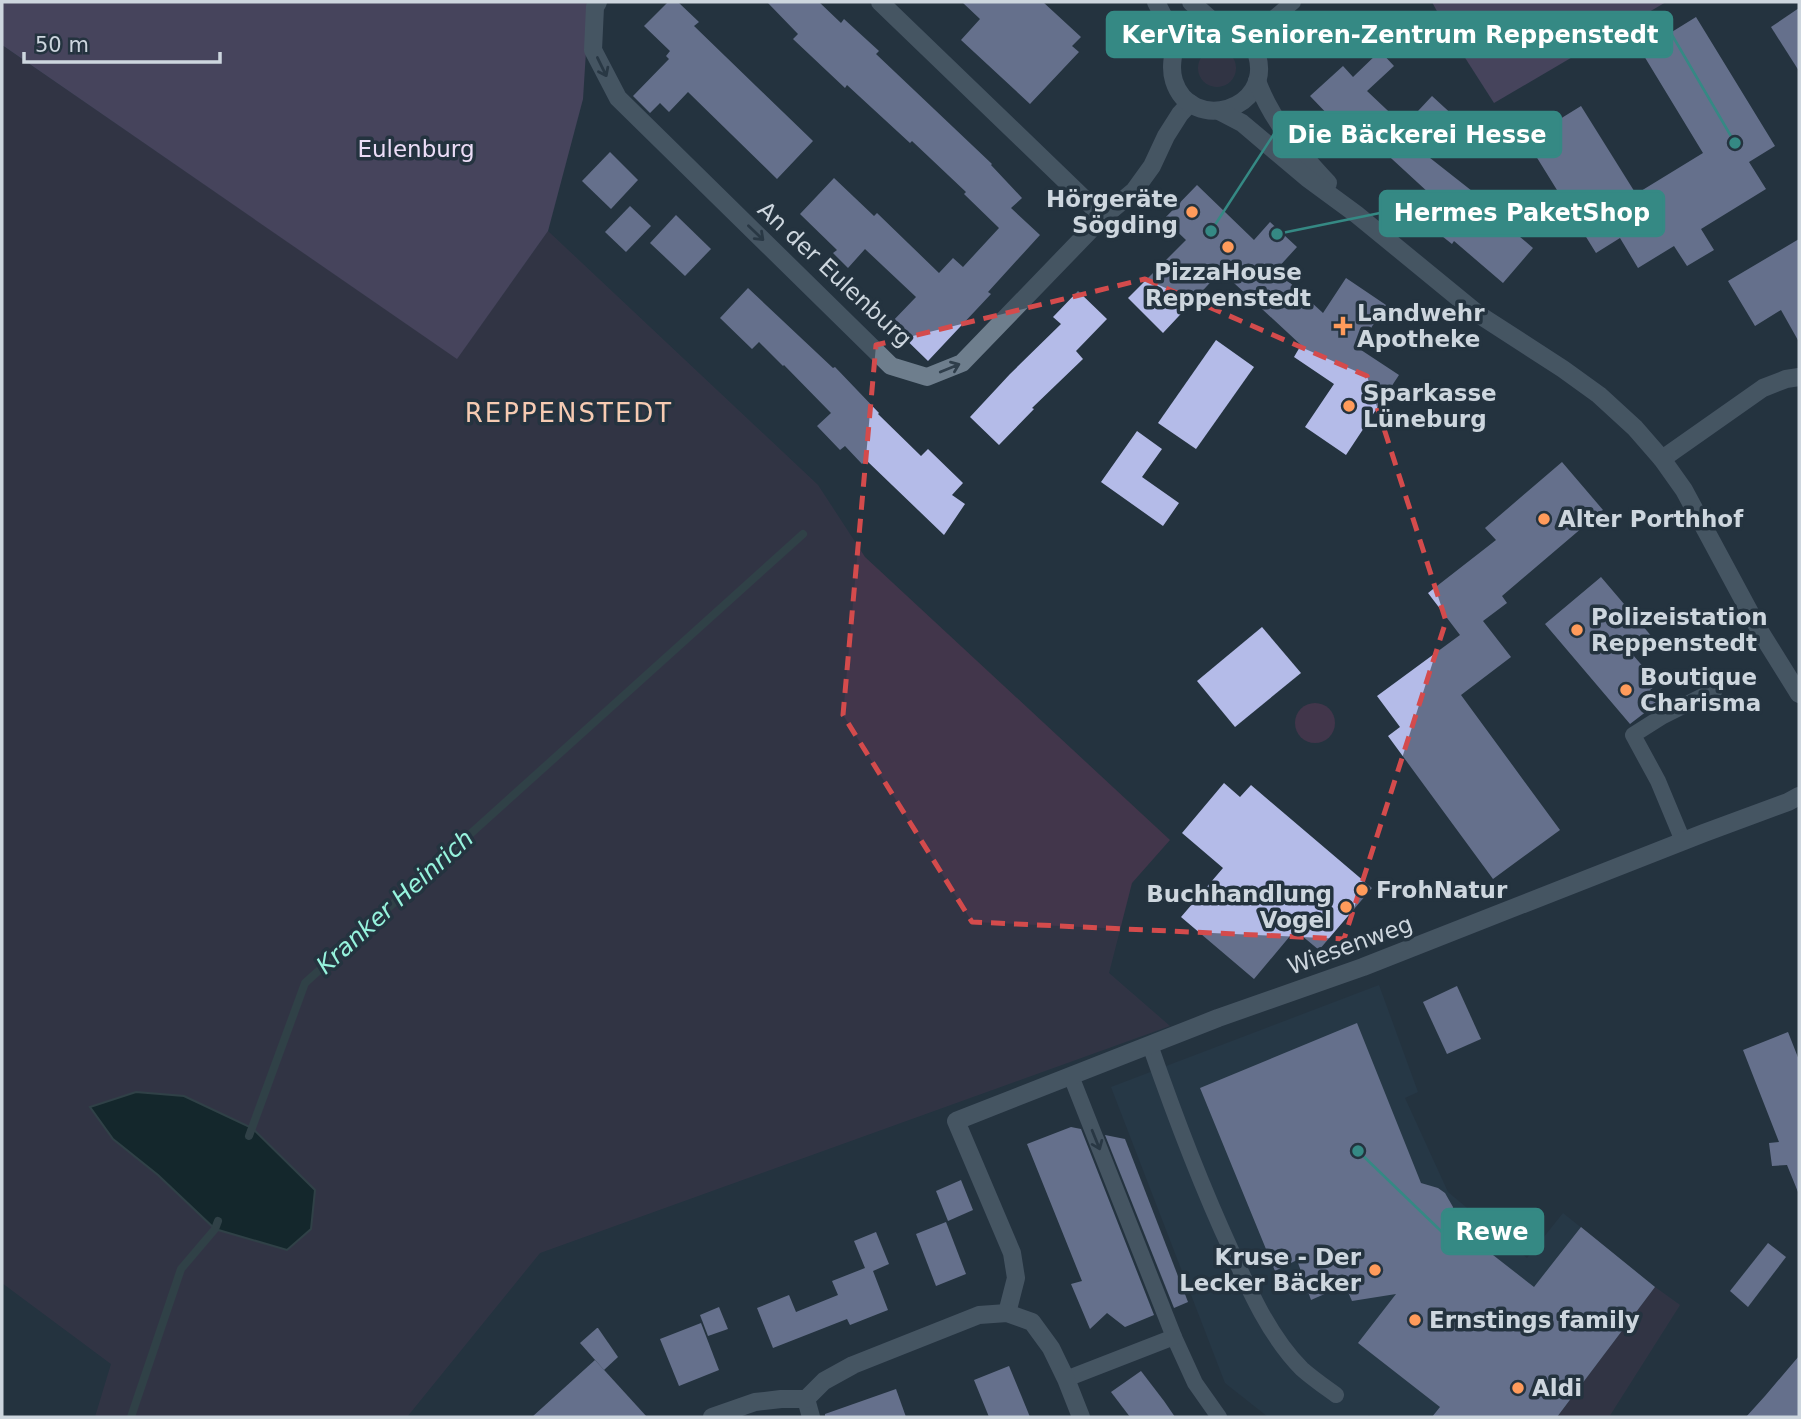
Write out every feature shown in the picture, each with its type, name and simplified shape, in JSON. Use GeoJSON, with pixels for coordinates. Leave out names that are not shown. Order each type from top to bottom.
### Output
{"type":"FeatureCollection","features":[{"type":"Feature","properties":{"kind":"street","name":"An der Eulenburg"},"geometry":{"type":"LineString","coordinates":[[598,2],[595,7],[593,50],[618,98],[891,366],[927,377],[962,363],[1103,217],[1134,191],[1152,166],[1166,135],[1190,103]]}},
{"type":"Feature","properties":{"kind":"street"},"geometry":{"type":"LineString","coordinates":[[880,2],[1103,217]]}},
{"type":"Feature","properties":{"kind":"street"},"geometry":{"type":"LineString","coordinates":[[1156,2],[1175,43],[1172,70],[1174,83],[1190,103],[1204,110],[1219,111],[1243,102],[1251,93],[1257,81],[1258,60],[1255,49],[1239,31],[1216,24],[1201,26],[1175,43]]}},
{"type":"Feature","properties":{"kind":"street"},"geometry":{"type":"LineString","coordinates":[[1191,2],[1216,24]]}},
{"type":"Feature","properties":{"kind":"street"},"geometry":{"type":"LineString","coordinates":[[1257,81],[1275,120],[1356,214]]}},
{"type":"Feature","properties":{"kind":"street"},"geometry":{"type":"LineString","coordinates":[[1219,111],[1242,123],[1478,314],[1599,395],[1635,428],[1684,490],[1761,633],[1799,694]]}},
{"type":"Feature","properties":{"kind":"street"},"geometry":{"type":"LineString","coordinates":[[1662,459],[1763,388],[1799,377]]}},
{"type":"Feature","properties":{"kind":"street","name":"Wiesenweg"},"geometry":{"type":"LineString","coordinates":[[1007,1313],[1016,1278],[1012,1253],[956,1121],[1219,1018],[1399,954],[1799,796]]}},
{"type":"Feature","properties":{"kind":"street"},"geometry":{"type":"LineString","coordinates":[[712,1417],[755,1402],[806,1399],[824,1381],[853,1365],[979,1315],[1007,1313],[1032,1322],[1051,1348],[1081,1417]]}},
{"type":"Feature","properties":{"kind":"street"},"geometry":{"type":"LineString","coordinates":[[806,1399],[811,1417]]}},
{"type":"Feature","properties":{"kind":"lane"},"geometry":{"type":"LineString","coordinates":[[1249,40],[1293,2]]}},
{"type":"Feature","properties":{"kind":"lane"},"geometry":{"type":"LineString","coordinates":[[1684,841],[1658,781],[1633,735],[1663,716],[1715,690]]}},
{"type":"Feature","properties":{"kind":"lane"},"geometry":{"type":"LineString","coordinates":[[1150,1045],[1209,1202],[1256,1302],[1278,1340],[1302,1368],[1336,1395]]}},
{"type":"Feature","properties":{"kind":"lane"},"geometry":{"type":"LineString","coordinates":[[1071,1076],[1174,1337],[1195,1383],[1219,1417]]}},
{"type":"Feature","properties":{"kind":"lane"},"geometry":{"type":"LineString","coordinates":[[1066,1379],[1174,1337]]}},
{"type":"Feature","properties":{"kind":"highlighted area"},"geometry":{"type":"Polygon","coordinates":[[[1145,279],[1367,376],[1446,621],[1344,939],[972,922],[843,715],[876,345],[1145,279]]]}},
{"type":"Feature","properties":{"kind":"shaded area"},"geometry":{"type":"Polygon","coordinates":[[[3,46],[457,358],[548,231],[818,485],[865,557],[1170,840],[1132,883],[1109,973],[1170,1026],[540,1253],[407,1417],[95,1417],[111,1364],[2,1283],[3,46]]]}},
{"type":"Feature","properties":{"kind":"shaded area"},"geometry":{"type":"Polygon","coordinates":[[[1217,49],[1231,54],[1236,68],[1231,82],[1217,87],[1203,82],[1198,68],[1203,54],[1217,49]]]}},
{"type":"Feature","properties":{"kind":"shaded area"},"geometry":{"type":"Polygon","coordinates":[[[1315,703],[1329,709],[1335,723],[1329,737],[1315,743],[1301,737],[1295,723],[1301,709],[1315,703]]]}},
{"type":"Feature","properties":{"kind":"shaded area"},"geometry":{"type":"Polygon","coordinates":[[[1379,985],[1418,1092],[1405,1098],[1448,1192],[1527,1258],[1563,1213],[1655,1287],[1557,1417],[1268,1417],[1225,1383],[1111,1087],[1379,985]]]}},
{"type":"Feature","properties":{"kind":"shaded area"},"geometry":{"type":"Polygon","coordinates":[[[136,1092],[184,1096],[252,1128],[315,1190],[311,1229],[287,1250],[215,1229],[158,1175],[113,1139],[90,1107],[136,1092]]]}},
{"type":"Feature","properties":{"kind":"shaded area"},"geometry":{"type":"Polygon","coordinates":[[[1655,1287],[1680,1305],[1609,1417],[1557,1417],[1655,1287]]]}},
{"type":"Feature","properties":{"kind":"green space","name":"Eulenburg"},"geometry":{"type":"Polygon","coordinates":[[[2,2],[589,2],[583,99],[548,231],[457,359],[2,45],[2,2]]]}},
{"type":"Feature","properties":{"kind":"green space"},"geometry":{"type":"Polygon","coordinates":[[[1432,2],[1666,2],[1494,103],[1432,2]]]}},
{"type":"Feature","properties":{"kind":"building"},"geometry":{"type":"Polygon","coordinates":[[[668,2],[678,2],[699,22],[694,26],[813,141],[777,179],[688,92],[669,112],[660,103],[650,113],[633,96],[669,59],[666,56],[670,51],[644,26],[668,2]]]}},
{"type":"Feature","properties":{"kind":"building"},"geometry":{"type":"Polygon","coordinates":[[[767,2],[819,2],[841,23],[844,19],[879,51],[876,54],[992,164],[1022,198],[1011,208],[1040,235],[988,292],[991,294],[928,361],[890,324],[916,297],[865,249],[848,268],[833,253],[837,250],[800,214],[834,178],[874,216],[877,213],[939,273],[953,258],[963,267],[999,228],[964,194],[966,192],[912,141],[910,143],[847,85],[845,88],[793,39],[798,34],[767,2]]]}},
{"type":"Feature","properties":{"kind":"building"},"geometry":{"type":"Polygon","coordinates":[[[962,2],[1043,2],[1081,37],[1072,46],[1079,52],[1030,104],[961,40],[980,19],[962,2]]]}},
{"type":"Feature","properties":{"kind":"building"},"geometry":{"type":"Polygon","coordinates":[[[1799,8],[1799,71],[1771,27],[1799,8]]]}},
{"type":"Feature","properties":{"kind":"building"},"geometry":{"type":"Polygon","coordinates":[[[1696,17],[1775,146],[1749,162],[1766,189],[1701,229],[1714,250],[1687,266],[1674,246],[1638,268],[1620,238],[1596,253],[1526,140],[1581,106],[1636,194],[1703,153],[1641,51],[1696,17]]]}},
{"type":"Feature","properties":{"kind":"building"},"geometry":{"type":"Polygon","coordinates":[[[1380,51],[1394,66],[1367,91],[1404,126],[1432,96],[1457,119],[1425,154],[1472,191],[1458,209],[1496,236],[1506,225],[1533,248],[1503,283],[1454,241],[1452,244],[1414,214],[1430,194],[1342,113],[1334,121],[1310,96],[1343,66],[1353,77],[1380,51]]]}},
{"type":"Feature","properties":{"kind":"building"},"geometry":{"type":"Polygon","coordinates":[[[610,152],[638,180],[611,209],[582,181],[610,152]]]}},
{"type":"Feature","properties":{"kind":"building"},"geometry":{"type":"Polygon","coordinates":[[[1197,185],[1254,240],[1270,222],[1297,247],[1276,270],[1323,313],[1346,278],[1386,305],[1358,348],[1399,375],[1346,455],[1305,427],[1334,384],[1294,357],[1301,345],[1221,271],[1163,333],[1128,298],[1186,240],[1164,219],[1197,185]]]}},
{"type":"Feature","properties":{"kind":"building"},"geometry":{"type":"Polygon","coordinates":[[[630,206],[651,226],[626,252],[605,232],[630,206]]]}},
{"type":"Feature","properties":{"kind":"building"},"geometry":{"type":"Polygon","coordinates":[[[676,215],[711,249],[685,276],[650,243],[676,215]]]}},
{"type":"Feature","properties":{"kind":"building"},"geometry":{"type":"Polygon","coordinates":[[[1799,239],[1799,342],[1781,310],[1755,326],[1728,281],[1799,239]]]}},
{"type":"Feature","properties":{"kind":"building"},"geometry":{"type":"Polygon","coordinates":[[[748,288],[835,367],[921,456],[928,449],[963,483],[952,495],[965,504],[944,535],[866,460],[862,464],[845,446],[840,450],[817,426],[831,413],[759,342],[752,349],[720,318],[748,288]]]}},
{"type":"Feature","properties":{"kind":"building"},"geometry":{"type":"Polygon","coordinates":[[[1078,291],[1107,319],[1076,351],[1083,359],[1032,408],[1034,409],[999,445],[970,417],[1061,324],[1053,317],[1078,291]]]}},
{"type":"Feature","properties":{"kind":"building"},"geometry":{"type":"Polygon","coordinates":[[[1216,340],[1254,367],[1196,449],[1158,423],[1216,340]]]}},
{"type":"Feature","properties":{"kind":"building"},"geometry":{"type":"Polygon","coordinates":[[[1137,431],[1162,449],[1142,477],[1179,503],[1163,526],[1101,482],[1137,431]]]}},
{"type":"Feature","properties":{"kind":"building"},"geometry":{"type":"Polygon","coordinates":[[[1562,462],[1603,510],[1502,596],[1507,603],[1483,621],[1511,657],[1461,695],[1560,830],[1493,879],[1388,736],[1400,727],[1377,696],[1460,635],[1428,593],[1496,540],[1485,528],[1562,462]]]}},
{"type":"Feature","properties":{"kind":"building"},"geometry":{"type":"Polygon","coordinates":[[[1601,577],[1653,638],[1633,655],[1658,684],[1650,690],[1660,701],[1630,724],[1545,624],[1601,577]]]}},
{"type":"Feature","properties":{"kind":"building"},"geometry":{"type":"Polygon","coordinates":[[[1262,627],[1301,673],[1235,727],[1197,681],[1262,627]]]}},
{"type":"Feature","properties":{"kind":"building"},"geometry":{"type":"Polygon","coordinates":[[[1224,783],[1240,797],[1251,785],[1372,888],[1319,950],[1295,930],[1254,979],[1181,917],[1223,868],[1182,833],[1224,783]]]}},
{"type":"Feature","properties":{"kind":"building"},"geometry":{"type":"Polygon","coordinates":[[[1457,986],[1481,1039],[1447,1054],[1423,1002],[1457,986]]]}},
{"type":"Feature","properties":{"kind":"building"},"geometry":{"type":"Polygon","coordinates":[[[1357,1023],[1421,1183],[1445,1193],[1453,1207],[1452,1223],[1534,1287],[1581,1227],[1655,1287],[1557,1417],[1432,1417],[1440,1407],[1358,1343],[1396,1294],[1352,1301],[1345,1285],[1311,1300],[1297,1260],[1275,1271],[1200,1088],[1357,1023]]]}},
{"type":"Feature","properties":{"kind":"building"},"geometry":{"type":"Polygon","coordinates":[[[1788,1032],[1799,1060],[1798,1192],[1787,1165],[1772,1166],[1769,1143],[1779,1142],[1743,1050],[1788,1032]]]}},
{"type":"Feature","properties":{"kind":"building"},"geometry":{"type":"Polygon","coordinates":[[[1071,1127],[1081,1129],[1154,1315],[1125,1327],[1107,1313],[1090,1329],[1071,1284],[1082,1281],[1027,1144],[1071,1127]]]}},
{"type":"Feature","properties":{"kind":"building"},"geometry":{"type":"Polygon","coordinates":[[[1105,1135],[1125,1139],[1188,1302],[1174,1308],[1105,1135]]]}},
{"type":"Feature","properties":{"kind":"building"},"geometry":{"type":"Polygon","coordinates":[[[961,1180],[973,1210],[948,1221],[936,1191],[961,1180]]]}},
{"type":"Feature","properties":{"kind":"building"},"geometry":{"type":"Polygon","coordinates":[[[946,1222],[966,1274],[936,1286],[916,1234],[946,1222]]]}},
{"type":"Feature","properties":{"kind":"building"},"geometry":{"type":"Polygon","coordinates":[[[876,1232],[889,1264],[873,1271],[888,1310],[850,1325],[847,1319],[773,1348],[757,1308],[789,1295],[796,1312],[838,1295],[832,1281],[865,1268],[854,1241],[876,1232]]]}},
{"type":"Feature","properties":{"kind":"building"},"geometry":{"type":"Polygon","coordinates":[[[1768,1243],[1786,1257],[1748,1307],[1730,1291],[1768,1243]]]}},
{"type":"Feature","properties":{"kind":"building"},"geometry":{"type":"Polygon","coordinates":[[[719,1307],[728,1329],[708,1336],[700,1315],[719,1307]]]}},
{"type":"Feature","properties":{"kind":"building"},"geometry":{"type":"Polygon","coordinates":[[[701,1323],[719,1370],[679,1386],[660,1339],[701,1323]]]}},
{"type":"Feature","properties":{"kind":"building"},"geometry":{"type":"Polygon","coordinates":[[[597,1328],[618,1357],[604,1370],[580,1343],[597,1328]]]}},
{"type":"Feature","properties":{"kind":"building"},"geometry":{"type":"Polygon","coordinates":[[[1799,1356],[1799,1417],[1746,1417],[1765,1396],[1799,1356]]]}},
{"type":"Feature","properties":{"kind":"building"},"geometry":{"type":"Polygon","coordinates":[[[595,1360],[647,1417],[532,1417],[595,1360]]]}},
{"type":"Feature","properties":{"kind":"building"},"geometry":{"type":"Polygon","coordinates":[[[1009,1366],[1030,1417],[989,1417],[974,1380],[1009,1366]]]}},
{"type":"Feature","properties":{"kind":"building"},"geometry":{"type":"Polygon","coordinates":[[[1141,1371],[1175,1417],[1130,1417],[1111,1392],[1141,1371]]]}},
{"type":"Feature","properties":{"kind":"building"},"geometry":{"type":"Polygon","coordinates":[[[896,1389],[906,1417],[825,1417],[825,1414],[896,1389]]]}},
{"type":"Feature","properties":{"kind":"waterway","name":"Kranker Heinrich"},"geometry":{"type":"LineString","coordinates":[[249,1136],[305,983],[803,534]]}},
{"type":"Feature","properties":{"kind":"waterway","name":"Kranker Heinrich"},"geometry":{"type":"LineString","coordinates":[[131,1417],[181,1269],[215,1229],[218,1221]]}},
{"type":"Feature","properties":{"kind":"place","name":"KerVita Senioren-Zentrum Reppenstedt"},"geometry":{"type":"Point","coordinates":[1735,143]}},
{"type":"Feature","properties":{"kind":"place","name":"Hörgeräte Sögding"},"geometry":{"type":"Point","coordinates":[1192,212]}},
{"type":"Feature","properties":{"kind":"place","name":"Die Bäckerei Hesse"},"geometry":{"type":"Point","coordinates":[1211,231]}},
{"type":"Feature","properties":{"kind":"place","name":"Hermes PaketShop"},"geometry":{"type":"Point","coordinates":[1277,234]}},
{"type":"Feature","properties":{"kind":"place","name":"PizzaHouse Reppenstedt"},"geometry":{"type":"Point","coordinates":[1228,247]}},
{"type":"Feature","properties":{"kind":"place","name":"Landwehr Apotheke"},"geometry":{"type":"Point","coordinates":[1343,326]}},
{"type":"Feature","properties":{"kind":"place","name":"Sparkasse Lüneburg"},"geometry":{"type":"Point","coordinates":[1349,406]}},
{"type":"Feature","properties":{"kind":"place","name":"Alter Porthhof"},"geometry":{"type":"Point","coordinates":[1544,519]}},
{"type":"Feature","properties":{"kind":"place","name":"Polizeistation Reppenstedt"},"geometry":{"type":"Point","coordinates":[1577,630]}},
{"type":"Feature","properties":{"kind":"place","name":"Boutique Charisma"},"geometry":{"type":"Point","coordinates":[1626,690]}},
{"type":"Feature","properties":{"kind":"place","name":"FrohNatur"},"geometry":{"type":"Point","coordinates":[1362,890]}},
{"type":"Feature","properties":{"kind":"place","name":"Buchhandlung Vogel"},"geometry":{"type":"Point","coordinates":[1346,907]}},
{"type":"Feature","properties":{"kind":"place","name":"Rewe"},"geometry":{"type":"Point","coordinates":[1358,1151]}},
{"type":"Feature","properties":{"kind":"place","name":"Kruse - Der Lecker Bäcker"},"geometry":{"type":"Point","coordinates":[1375,1270]}},
{"type":"Feature","properties":{"kind":"place","name":"Ernstings family"},"geometry":{"type":"Point","coordinates":[1415,1320]}},
{"type":"Feature","properties":{"kind":"place","name":"Aldi"},"geometry":{"type":"Point","coordinates":[1518,1388]}},
{"type":"Feature","properties":{"kind":"district","name":"REPPENSTEDT"},"geometry":{"type":"Point","coordinates":[569,413]}}]}
